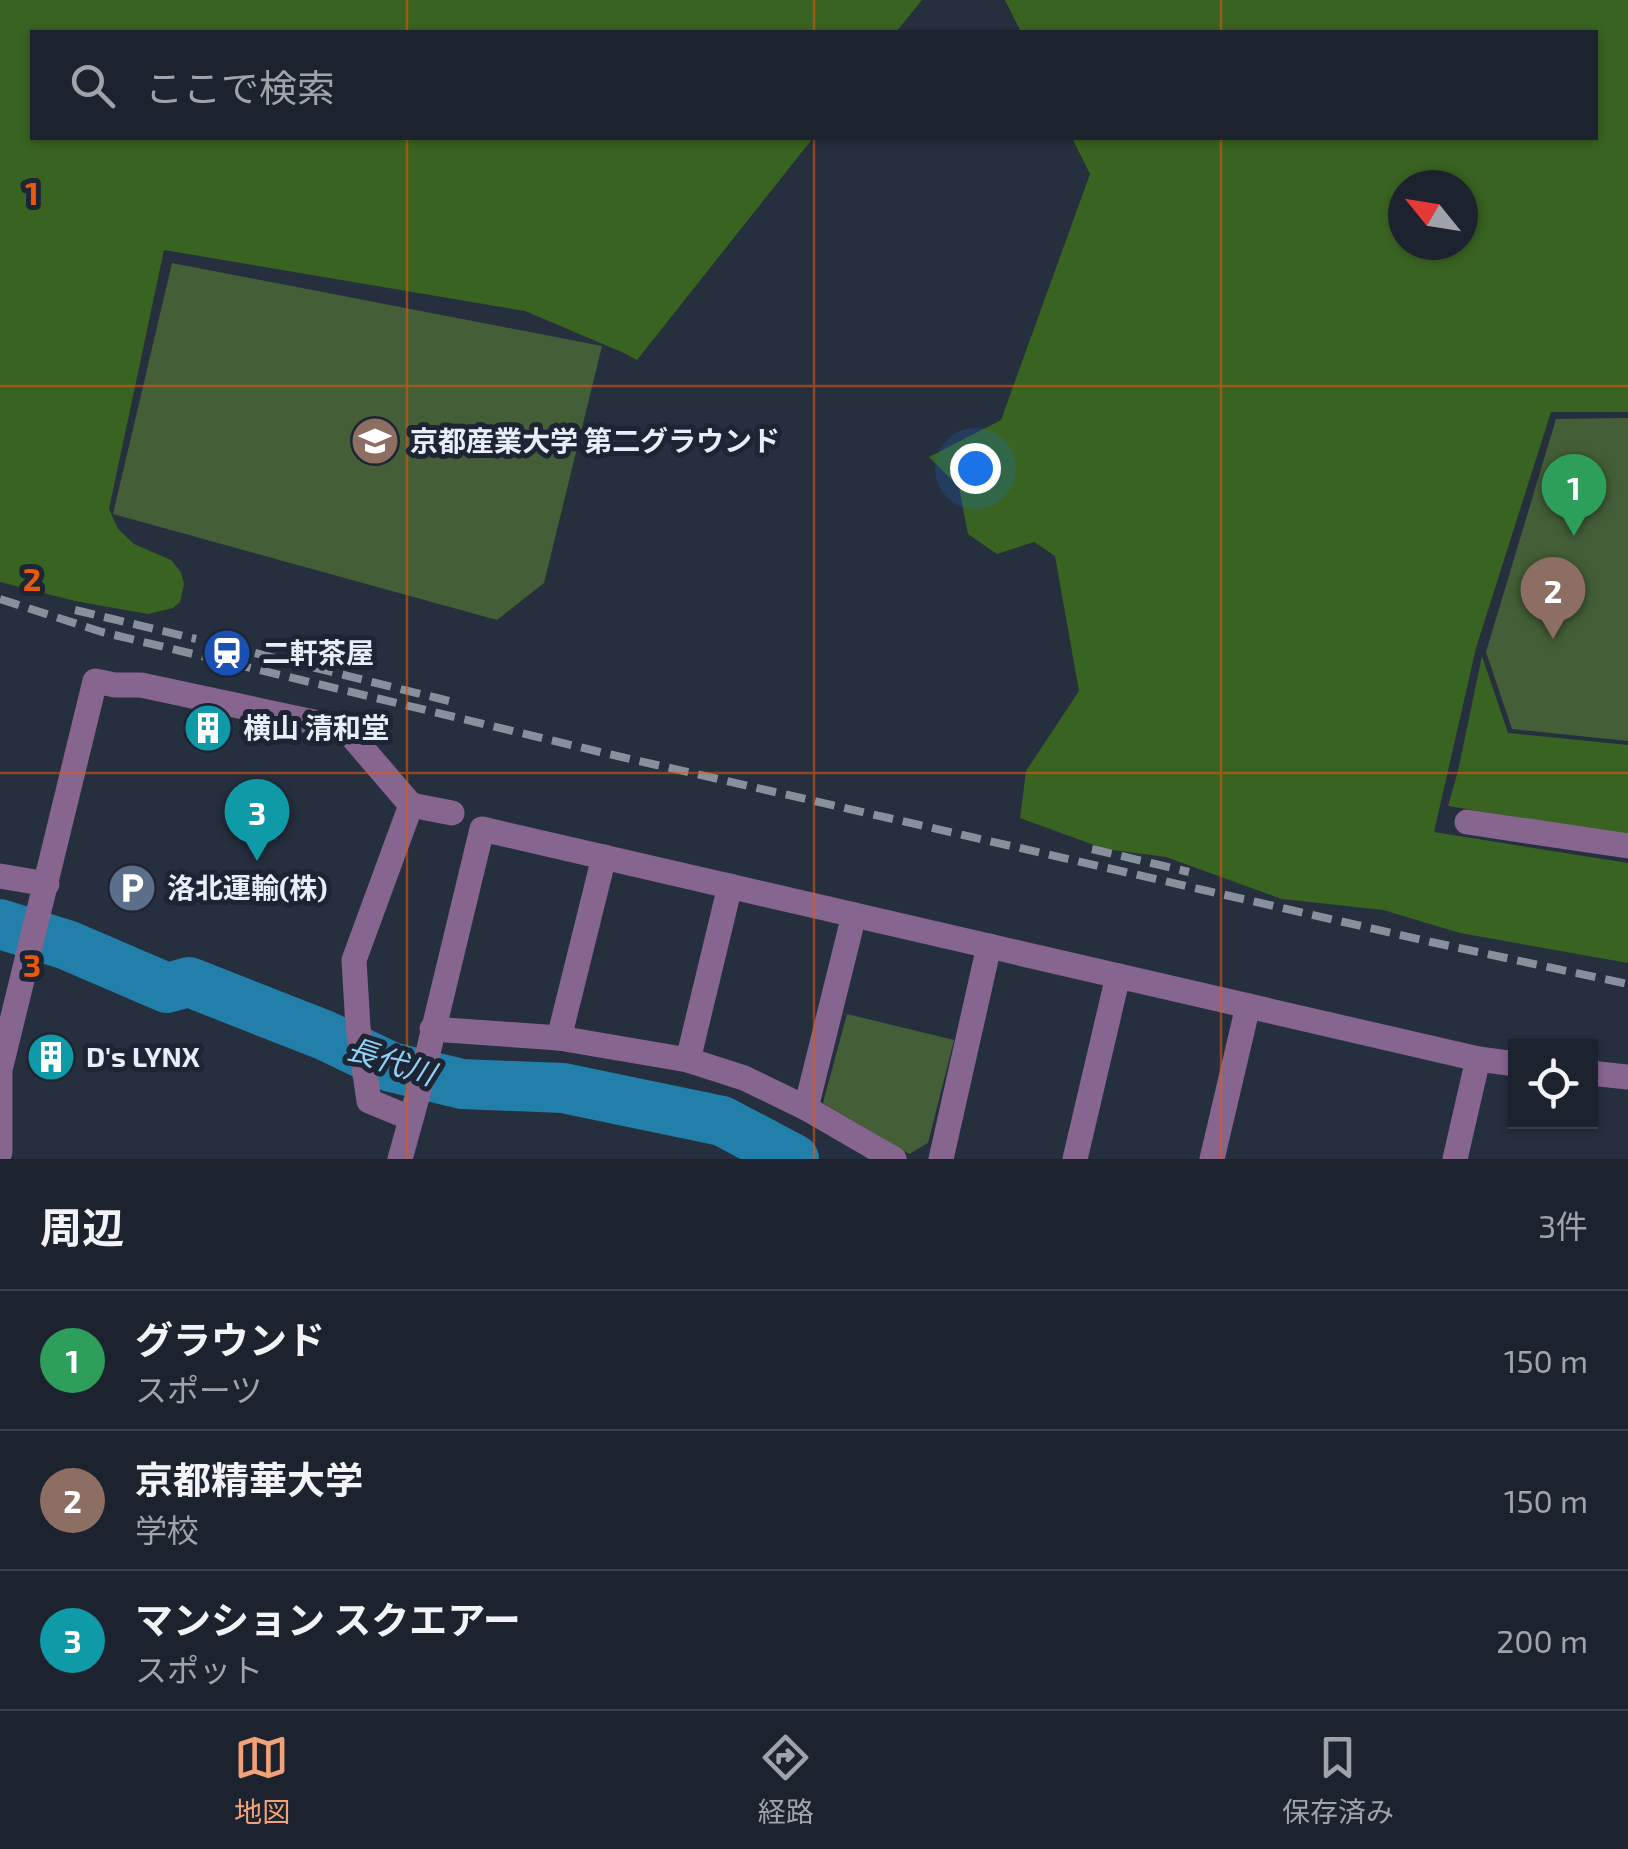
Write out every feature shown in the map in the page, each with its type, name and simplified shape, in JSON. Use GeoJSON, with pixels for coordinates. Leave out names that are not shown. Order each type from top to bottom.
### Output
{"type":"FeatureCollection","features":[{"type":"Feature","properties":{"kind":"street"},"geometry":{"type":"LineString","coordinates":[[0,1152],[0,1070],[95,681],[116,686],[141,685],[337,727],[350,734],[411,804],[452,813]]}},
{"type":"Feature","properties":{"kind":"street"},"geometry":{"type":"LineString","coordinates":[[411,804],[354,960],[359,1034],[370,1101],[414,1106]]}},
{"type":"Feature","properties":{"kind":"street"},"geometry":{"type":"LineString","coordinates":[[1467,822],[1628,846]]}},
{"type":"Feature","properties":{"kind":"street"},"geometry":{"type":"LineString","coordinates":[[400,1159],[482,829],[1508,1063]]}},
{"type":"Feature","properties":{"kind":"street"},"geometry":{"type":"LineString","coordinates":[[559,1038],[604,857]]}},
{"type":"Feature","properties":{"kind":"street"},"geometry":{"type":"LineString","coordinates":[[0,876],[47,884]]}},
{"type":"Feature","properties":{"kind":"street"},"geometry":{"type":"LineString","coordinates":[[688,1060],[730,886]]}},
{"type":"Feature","properties":{"kind":"street"},"geometry":{"type":"LineString","coordinates":[[806,1108],[854,915]]}},
{"type":"Feature","properties":{"kind":"street"},"geometry":{"type":"LineString","coordinates":[[941,1159],[989,946]]}},
{"type":"Feature","properties":{"kind":"street"},"geometry":{"type":"LineString","coordinates":[[1075,1159],[1118,976]]}},
{"type":"Feature","properties":{"kind":"street"},"geometry":{"type":"LineString","coordinates":[[1212,1159],[1248,1006]]}},
{"type":"Feature","properties":{"kind":"street"},"geometry":{"type":"LineString","coordinates":[[430,1039],[559,1038],[688,1060],[744,1078],[806,1108],[894,1159]]}},
{"type":"Feature","properties":{"kind":"street"},"geometry":{"type":"LineString","coordinates":[[1455,1159],[1478,1059]]}},
{"type":"Feature","properties":{"kind":"street"},"geometry":{"type":"LineString","coordinates":[[1598,1074],[1628,1077]]}},
{"type":"Feature","properties":{"kind":"green space"},"geometry":{"type":"Polygon","coordinates":[[[0,0],[922,0],[898,30],[30,30],[30,140],[811,140],[637,360],[525,311],[164,250],[109,509],[118,529],[134,544],[171,560],[181,572],[184,584],[180,602],[173,608],[148,614],[0,582],[0,0]]]}},
{"type":"Feature","properties":{"kind":"green space"},"geometry":{"type":"Polygon","coordinates":[[[1005,0],[1628,0],[1628,412],[1551,412],[1476,648],[1434,832],[1628,863],[1628,963],[1460,933],[1383,910],[1282,899],[1166,857],[1105,849],[1020,818],[1026,771],[1079,691],[1055,556],[1034,542],[997,554],[968,534],[959,487],[929,457],[1001,420],[1090,174],[1073,140],[1598,140],[1598,30],[1020,30],[1005,0]]]}},
{"type":"Feature","properties":{"kind":"green space","name":"京都産業大学 第二グラウンド"},"geometry":{"type":"Polygon","coordinates":[[[172,263],[602,346],[544,583],[497,620],[113,514],[172,263]]]}},
{"type":"Feature","properties":{"kind":"green space"},"geometry":{"type":"Polygon","coordinates":[[[1628,418],[1628,741],[1512,729],[1486,652],[1556,419],[1628,418]]]}},
{"type":"Feature","properties":{"kind":"green space"},"geometry":{"type":"Polygon","coordinates":[[[1482,656],[1508,733],[1628,745],[1628,835],[1448,806],[1482,656]]]}},
{"type":"Feature","properties":{"kind":"green space"},"geometry":{"type":"Polygon","coordinates":[[[847,1014],[954,1040],[928,1143],[909,1154],[823,1103],[847,1014]]]}},
{"type":"Feature","properties":{"kind":"waterway","name":"長代川"},"geometry":{"type":"LineString","coordinates":[[0,924],[67,945],[167,988],[189,982],[324,1035],[391,1067],[462,1084],[563,1088],[722,1121],[794,1159]]}},
{"type":"Feature","properties":{"kind":"railway"},"geometry":{"type":"LineString","coordinates":[[0,599],[102,632],[600,752],[1628,984]]}},
{"type":"Feature","properties":{"kind":"railway"},"geometry":{"type":"LineString","coordinates":[[75,610],[196,639]]}},
{"type":"Feature","properties":{"kind":"railway"},"geometry":{"type":"LineString","coordinates":[[255,653],[449,701]]}},
{"type":"Feature","properties":{"kind":"railway"},"geometry":{"type":"LineString","coordinates":[[1092,849],[1189,872]]}},
{"type":"Feature","properties":{"kind":"place","name":"京都産業大学 第二グラウンド"},"geometry":{"type":"Point","coordinates":[375,441]}},
{"type":"Feature","properties":{"kind":"place","name":"グラウンド"},"geometry":{"type":"Point","coordinates":[1574,536]}},
{"type":"Feature","properties":{"kind":"place","name":"京都精華大学"},"geometry":{"type":"Point","coordinates":[1553,639]}},
{"type":"Feature","properties":{"kind":"place","name":"二軒茶屋"},"geometry":{"type":"Point","coordinates":[227,653]}},
{"type":"Feature","properties":{"kind":"place","name":"横山 清和堂"},"geometry":{"type":"Point","coordinates":[208,728]}},
{"type":"Feature","properties":{"kind":"place","name":"マンション スクエアー"},"geometry":{"type":"Point","coordinates":[257,861]}},
{"type":"Feature","properties":{"kind":"place","name":"洛北運輸(株)"},"geometry":{"type":"Point","coordinates":[132,888]}},
{"type":"Feature","properties":{"kind":"place","name":"D's LYNX"},"geometry":{"type":"Point","coordinates":[51,1057]}}]}
